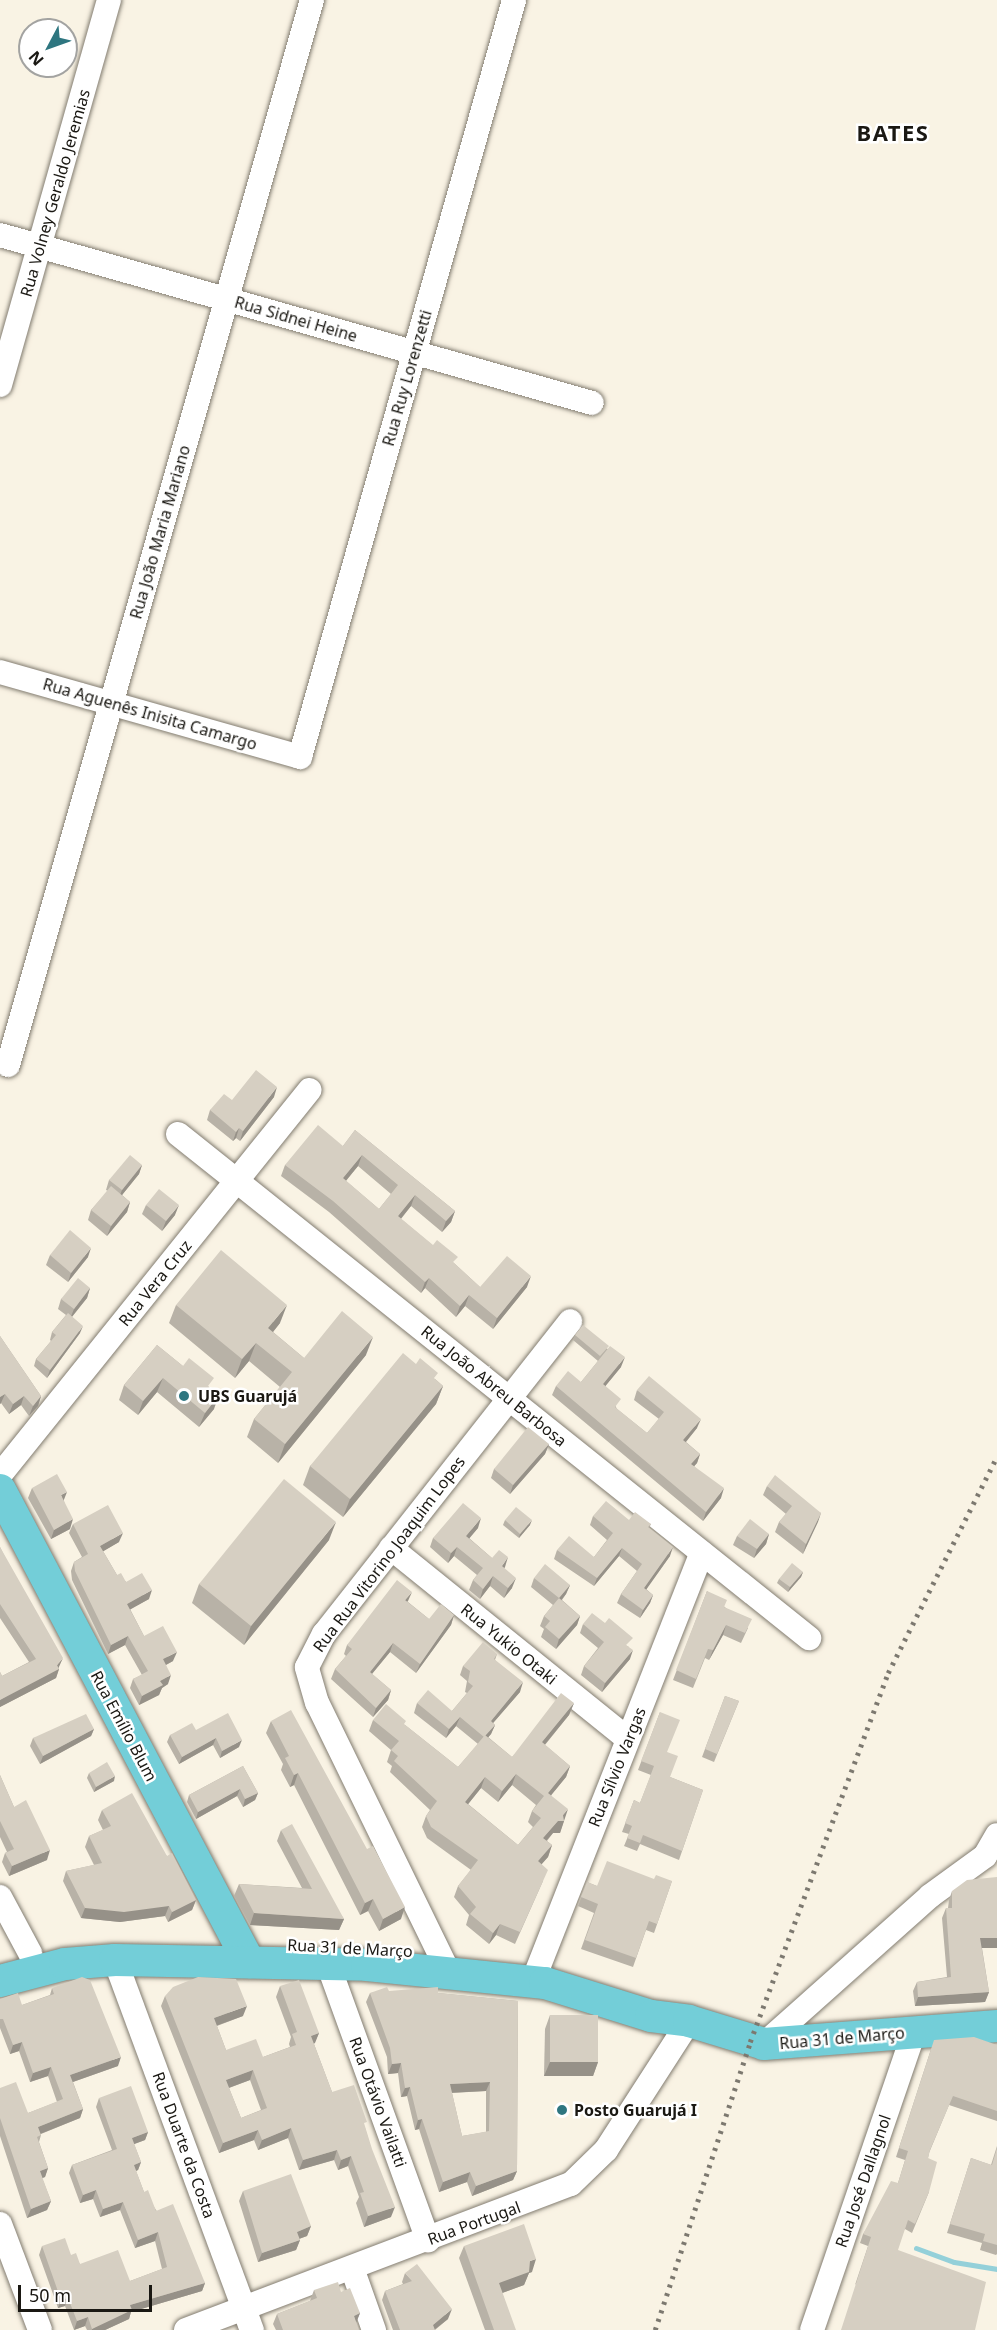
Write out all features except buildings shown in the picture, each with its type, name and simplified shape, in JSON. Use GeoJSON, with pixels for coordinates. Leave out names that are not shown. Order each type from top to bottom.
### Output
{"type":"FeatureCollection","features":[{"type":"Feature","properties":{"kind":"main road","name":"Rua Emílio Blum"},"geometry":{"type":"LineString","coordinates":[[0,1490],[244,1953]]}},
{"type":"Feature","properties":{"kind":"main road","name":"Rua 31 de Março"},"geometry":{"type":"LineString","coordinates":[[0,1961],[30,1953],[78,1945],[443,1962],[536,1972],[647,1995],[690,2021],[764,2043],[997,2026]]}},
{"type":"Feature","properties":{"kind":"main road","name":"Rua 31 de Março"},"geometry":{"type":"LineString","coordinates":[[0,1981],[65,1964],[244,1953],[328,1964],[443,1962]]}},
{"type":"Feature","properties":{"kind":"street","name":"Rua Volney Geraldo Jeremias"},"geometry":{"type":"LineString","coordinates":[[0,385],[109,0]]}},
{"type":"Feature","properties":{"kind":"street","name":"Rua João Maria Mariano"},"geometry":{"type":"LineString","coordinates":[[8,1065],[312,0]]}},
{"type":"Feature","properties":{"kind":"street","name":"Rua Ruy Lorenzetti"},"geometry":{"type":"LineString","coordinates":[[300,757],[514,0]]}},
{"type":"Feature","properties":{"kind":"street","name":"Rua Sidnei Heine"},"geometry":{"type":"LineString","coordinates":[[0,235],[592,403]]}},
{"type":"Feature","properties":{"kind":"street","name":"Rua Aguenês Inisita Camargo"},"geometry":{"type":"LineString","coordinates":[[0,672],[300,757]]}},
{"type":"Feature","properties":{"kind":"street","name":"Rua Vera Cruz"},"geometry":{"type":"LineString","coordinates":[[0,1475],[309,1090]]}},
{"type":"Feature","properties":{"kind":"street","name":"Rua João Abreu Barbosa"},"geometry":{"type":"LineString","coordinates":[[178,1134],[810,1638]]}},
{"type":"Feature","properties":{"kind":"street","name":"Rua Rua Vitorino Joaquim Lopes"},"geometry":{"type":"LineString","coordinates":[[443,1962],[309,1684],[307,1667],[313,1650],[570,1321]]}},
{"type":"Feature","properties":{"kind":"street","name":"Rua Yukio Otaki"},"geometry":{"type":"LineString","coordinates":[[391,1548],[628,1739]]}},
{"type":"Feature","properties":{"kind":"street","name":"Rua Sílvio Vargas"},"geometry":{"type":"LineString","coordinates":[[536,1972],[702,1553]]}},
{"type":"Feature","properties":{"kind":"street"},"geometry":{"type":"LineString","coordinates":[[764,2043],[930,1896],[985,1856],[997,1835]]}},
{"type":"Feature","properties":{"kind":"street"},"geometry":{"type":"LineString","coordinates":[[0,1897],[30,1953]]}},
{"type":"Feature","properties":{"kind":"street","name":"Rua Duarte da Costa"},"geometry":{"type":"LineString","coordinates":[[115,1960],[248,2319]]}},
{"type":"Feature","properties":{"kind":"street","name":"Rua Otávio Vailatti"},"geometry":{"type":"LineString","coordinates":[[328,1964],[428,2240]]}},
{"type":"Feature","properties":{"kind":"street","name":"Rua Portugal"},"geometry":{"type":"LineString","coordinates":[[186,2330],[248,2319],[352,2268],[543,2197],[571,2184],[589,2169],[690,2021]]}},
{"type":"Feature","properties":{"kind":"street","name":"Rua José Dallagnol"},"geometry":{"type":"LineString","coordinates":[[812,2330],[914,2032]]}},
{"type":"Feature","properties":{"kind":"street"},"geometry":{"type":"LineString","coordinates":[[0,2224],[40,2330]]}},
{"type":"Feature","properties":{"kind":"street"},"geometry":{"type":"LineString","coordinates":[[352,2268],[375,2330]]}},
{"type":"Feature","properties":{"kind":"waterway"},"geometry":{"type":"LineString","coordinates":[[916,2248],[954,2262],[997,2269]]}},
{"type":"Feature","properties":{"kind":"railway"},"geometry":{"type":"LineString","coordinates":[[655,2330],[750,2042],[888,1673],[997,1456]]}},
{"type":"Feature","properties":{"kind":"place","name":"UBS Guarujá"},"geometry":{"type":"Point","coordinates":[184,1396]}},
{"type":"Feature","properties":{"kind":"place","name":"Posto Guarujá I"},"geometry":{"type":"Point","coordinates":[562,2110]}},
{"type":"Feature","properties":{"kind":"district","name":"BATES"},"geometry":{"type":"Point","coordinates":[893,133]}}]}
